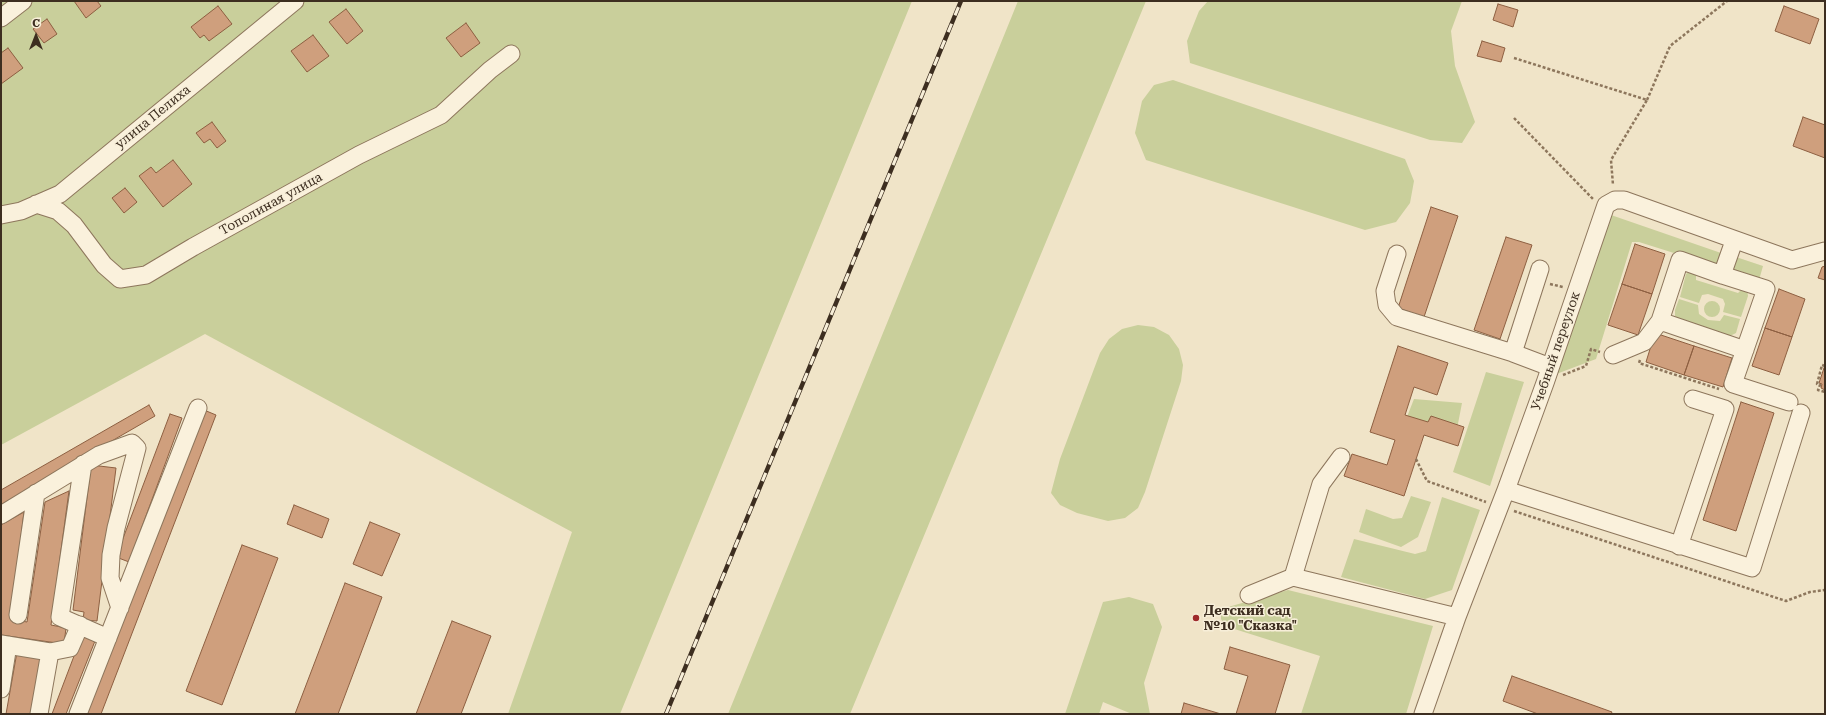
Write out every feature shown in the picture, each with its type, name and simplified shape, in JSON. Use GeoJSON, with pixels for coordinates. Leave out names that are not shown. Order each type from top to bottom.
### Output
{"type":"FeatureCollection","features":[{"type":"Feature","properties":{"kind":"street"},"geometry":{"type":"LineString","coordinates":[[1,18],[23,1]]}},
{"type":"Feature","properties":{"kind":"street","name":"улица Пелиха"},"geometry":{"type":"LineString","coordinates":[[1,215],[22,210],[60,194],[295,1]]}},
{"type":"Feature","properties":{"kind":"street","name":"Тополиная улица"},"geometry":{"type":"LineString","coordinates":[[36,204],[58,211],[74,225],[104,265],[120,279],[146,275],[193,247],[359,155],[441,115],[490,70],[511,54]]}},
{"type":"Feature","properties":{"kind":"street"},"geometry":{"type":"LineString","coordinates":[[1609,205],[1624,200],[1792,260],[1825,251]]}},
{"type":"Feature","properties":{"kind":"street","name":"Учебный переулок"},"geometry":{"type":"LineString","coordinates":[[1423,714],[1457,617],[1506,490],[1534,391],[1553,372],[1576,292],[1609,205]]}},
{"type":"Feature","properties":{"kind":"street"},"geometry":{"type":"LineString","coordinates":[[1722,275],[1734,240]]}},
{"type":"Feature","properties":{"kind":"street"},"geometry":{"type":"LineString","coordinates":[[1397,254],[1385,291],[1387,305],[1397,317],[1513,354],[1553,372]]}},
{"type":"Feature","properties":{"kind":"street"},"geometry":{"type":"LineString","coordinates":[[1506,490],[1752,568],[1795,408],[1733,384],[1766,289],[1680,260],[1660,321],[1644,342],[1613,355]]}},
{"type":"Feature","properties":{"kind":"street"},"geometry":{"type":"LineString","coordinates":[[1513,354],[1538,274]]}},
{"type":"Feature","properties":{"kind":"street"},"geometry":{"type":"LineString","coordinates":[[1660,321],[1745,350]]}},
{"type":"Feature","properties":{"kind":"street"},"geometry":{"type":"LineString","coordinates":[[1679,546],[1725,409],[1693,399]]}},
{"type":"Feature","properties":{"kind":"street"},"geometry":{"type":"LineString","coordinates":[[78,714],[198,408]]}},
{"type":"Feature","properties":{"kind":"street"},"geometry":{"type":"LineString","coordinates":[[1,515],[98,454],[132,443],[137,448],[116,528],[111,555],[110,578],[120,608]]}},
{"type":"Feature","properties":{"kind":"street"},"geometry":{"type":"LineString","coordinates":[[1293,577],[1321,484],[1341,457]]}},
{"type":"Feature","properties":{"kind":"street"},"geometry":{"type":"LineString","coordinates":[[83,464],[60,617],[108,638]]}},
{"type":"Feature","properties":{"kind":"street"},"geometry":{"type":"LineString","coordinates":[[18,615],[36,493]]}},
{"type":"Feature","properties":{"kind":"street"},"geometry":{"type":"LineString","coordinates":[[1249,596],[1293,577],[1457,617]]}},
{"type":"Feature","properties":{"kind":"street"},"geometry":{"type":"LineString","coordinates":[[1,689],[4,645],[50,652],[70,648],[80,625]]}},
{"type":"Feature","properties":{"kind":"street"},"geometry":{"type":"LineString","coordinates":[[39,714],[50,652]]}},
{"type":"Feature","properties":{"kind":"path"},"geometry":{"type":"LineString","coordinates":[[1609,205],[1611,160],[1648,100],[1670,46],[1728,1]]}},
{"type":"Feature","properties":{"kind":"path"},"geometry":{"type":"LineString","coordinates":[[1514,58],[1648,100]]}},
{"type":"Feature","properties":{"kind":"path"},"geometry":{"type":"LineString","coordinates":[[1514,118],[1609,205]]}},
{"type":"Feature","properties":{"kind":"path"},"geometry":{"type":"LineString","coordinates":[[1538,274],[1576,292]]}},
{"type":"Feature","properties":{"kind":"path"},"geometry":{"type":"LineString","coordinates":[[1644,342],[1639,363],[1731,393],[1733,384]]}},
{"type":"Feature","properties":{"kind":"path"},"geometry":{"type":"LineString","coordinates":[[1553,372],[1586,366],[1591,349],[1613,355]]}},
{"type":"Feature","properties":{"kind":"path"},"geometry":{"type":"LineString","coordinates":[[1825,366],[1822,365],[1817,384],[1820,385],[1818,390],[1825,392]]}},
{"type":"Feature","properties":{"kind":"path"},"geometry":{"type":"LineString","coordinates":[[1416,459],[1427,481],[1489,502]]}},
{"type":"Feature","properties":{"kind":"path"},"geometry":{"type":"LineString","coordinates":[[1508,509],[1786,601],[1810,592],[1825,590]]}},
{"type":"Feature","properties":{"kind":"green space"},"geometry":{"type":"Polygon","coordinates":[[[1,1],[912,1],[620,714],[508,714],[572,532],[205,334],[1,445],[1,1]]]}},
{"type":"Feature","properties":{"kind":"green space"},"geometry":{"type":"Polygon","coordinates":[[[1018,1],[1146,1],[850,714],[728,714],[1018,1]]]}},
{"type":"Feature","properties":{"kind":"green space"},"geometry":{"type":"Polygon","coordinates":[[[1208,1],[1462,1],[1451,31],[1455,66],[1475,122],[1462,143],[1430,140],[1190,63],[1187,41],[1199,11],[1208,1]]]}},
{"type":"Feature","properties":{"kind":"green space"},"geometry":{"type":"Polygon","coordinates":[[[1173,80],[1405,159],[1414,181],[1410,203],[1396,222],[1365,230],[1146,160],[1135,133],[1142,101],[1154,85],[1173,80]]]}},
{"type":"Feature","properties":{"kind":"green space"},"geometry":{"type":"Polygon","coordinates":[[[1611,215],[1721,253],[1718,263],[1712,265],[1639,242],[1632,242],[1596,359],[1551,376],[1611,215]]]}},
{"type":"Feature","properties":{"kind":"green space"},"geometry":{"type":"Polygon","coordinates":[[[1736,257],[1763,266],[1759,280],[1731,269],[1736,257]]]}},
{"type":"Feature","properties":{"kind":"green space"},"geometry":{"type":"Polygon","coordinates":[[[1690,271],[1696,273],[1696,280],[1738,293],[1743,288],[1747,289],[1748,296],[1741,317],[1723,312],[1725,304],[1723,299],[1708,294],[1702,295],[1699,303],[1680,297],[1686,274],[1690,271]]]}},
{"type":"Feature","properties":{"kind":"green space"},"geometry":{"type":"Polygon","coordinates":[[[1679,299],[1698,305],[1699,314],[1708,320],[1720,321],[1724,315],[1740,319],[1736,333],[1730,336],[1680,322],[1675,316],[1675,310],[1679,299]]]}},
{"type":"Feature","properties":{"kind":"green space"},"geometry":{"type":"Polygon","coordinates":[[[1712,301],[1719,306],[1720,309],[1715,316],[1712,317],[1705,312],[1704,309],[1709,302],[1712,301]]]}},
{"type":"Feature","properties":{"kind":"green space"},"geometry":{"type":"Polygon","coordinates":[[[1138,325],[1154,327],[1169,335],[1179,349],[1183,365],[1181,381],[1145,492],[1138,508],[1125,518],[1108,521],[1077,513],[1060,505],[1051,493],[1060,459],[1100,353],[1109,339],[1122,329],[1138,325]]]}},
{"type":"Feature","properties":{"kind":"green space"},"geometry":{"type":"Polygon","coordinates":[[[1486,372],[1524,382],[1490,486],[1453,472],[1486,372]]]}},
{"type":"Feature","properties":{"kind":"green space"},"geometry":{"type":"Polygon","coordinates":[[[1414,399],[1462,403],[1456,434],[1405,422],[1414,399]]]}},
{"type":"Feature","properties":{"kind":"green space"},"geometry":{"type":"Polygon","coordinates":[[[1411,496],[1431,502],[1418,537],[1401,547],[1359,532],[1366,509],[1393,519],[1402,518],[1411,496]]]}},
{"type":"Feature","properties":{"kind":"green space"},"geometry":{"type":"Polygon","coordinates":[[[1442,497],[1480,510],[1452,590],[1425,599],[1341,577],[1354,539],[1415,554],[1426,551],[1442,497]]]}},
{"type":"Feature","properties":{"kind":"green space"},"geometry":{"type":"Polygon","coordinates":[[[1288,590],[1433,626],[1406,714],[1301,714],[1320,656],[1225,626],[1221,619],[1221,609],[1288,590]]]}},
{"type":"Feature","properties":{"kind":"green space"},"geometry":{"type":"Polygon","coordinates":[[[1129,597],[1153,604],[1162,627],[1144,683],[1150,714],[1132,714],[1103,702],[1099,714],[1065,714],[1103,602],[1129,597]]]}},
{"type":"Feature","properties":{"kind":"building"},"geometry":{"type":"Polygon","coordinates":[[[74,1],[97,1],[101,6],[86,18],[74,1]]]}},
{"type":"Feature","properties":{"kind":"building"},"geometry":{"type":"Polygon","coordinates":[[[1498,4],[1518,10],[1513,27],[1493,20],[1498,4]]]}},
{"type":"Feature","properties":{"kind":"building"},"geometry":{"type":"Polygon","coordinates":[[[218,6],[232,24],[209,41],[204,35],[200,38],[191,27],[218,6]]]}},
{"type":"Feature","properties":{"kind":"building"},"geometry":{"type":"Polygon","coordinates":[[[1784,6],[1819,19],[1810,44],[1775,31],[1784,6]]]}},
{"type":"Feature","properties":{"kind":"building"},"geometry":{"type":"Polygon","coordinates":[[[346,9],[363,31],[347,44],[329,22],[346,9]]]}},
{"type":"Feature","properties":{"kind":"building"},"geometry":{"type":"Polygon","coordinates":[[[47,19],[57,34],[44,43],[33,29],[47,19]]]}},
{"type":"Feature","properties":{"kind":"building"},"geometry":{"type":"Polygon","coordinates":[[[466,23],[480,43],[461,57],[446,38],[466,23]]]}},
{"type":"Feature","properties":{"kind":"building"},"geometry":{"type":"Polygon","coordinates":[[[313,35],[329,56],[307,72],[291,51],[313,35]]]}},
{"type":"Feature","properties":{"kind":"building"},"geometry":{"type":"Polygon","coordinates":[[[1482,41],[1505,48],[1501,62],[1477,56],[1482,41]]]}},
{"type":"Feature","properties":{"kind":"building"},"geometry":{"type":"Polygon","coordinates":[[[8,48],[23,68],[1,84],[1,53],[8,48]]]}},
{"type":"Feature","properties":{"kind":"building"},"geometry":{"type":"Polygon","coordinates":[[[1803,117],[1825,125],[1825,158],[1793,146],[1803,117]]]}},
{"type":"Feature","properties":{"kind":"building"},"geometry":{"type":"Polygon","coordinates":[[[212,122],[226,141],[217,148],[210,139],[204,143],[196,133],[212,122]]]}},
{"type":"Feature","properties":{"kind":"building"},"geometry":{"type":"Polygon","coordinates":[[[173,160],[192,184],[163,207],[139,176],[151,167],[156,173],[173,160]]]}},
{"type":"Feature","properties":{"kind":"building"},"geometry":{"type":"Polygon","coordinates":[[[125,188],[137,202],[124,213],[112,198],[125,188]]]}},
{"type":"Feature","properties":{"kind":"building"},"geometry":{"type":"Polygon","coordinates":[[[1431,207],[1458,216],[1424,317],[1398,308],[1431,207]]]}},
{"type":"Feature","properties":{"kind":"building"},"geometry":{"type":"Polygon","coordinates":[[[1506,237],[1532,245],[1500,339],[1474,330],[1506,237]]]}},
{"type":"Feature","properties":{"kind":"building"},"geometry":{"type":"Polygon","coordinates":[[[1635,244],[1665,254],[1652,294],[1622,284],[1635,244]]]}},
{"type":"Feature","properties":{"kind":"building"},"geometry":{"type":"Polygon","coordinates":[[[1825,266],[1825,280],[1818,278],[1822,267],[1825,266]]]}},
{"type":"Feature","properties":{"kind":"building"},"geometry":{"type":"Polygon","coordinates":[[[1622,284],[1652,294],[1638,335],[1608,325],[1622,284]]]}},
{"type":"Feature","properties":{"kind":"building"},"geometry":{"type":"Polygon","coordinates":[[[1779,289],[1805,299],[1792,337],[1765,328],[1779,289]]]}},
{"type":"Feature","properties":{"kind":"building"},"geometry":{"type":"Polygon","coordinates":[[[1765,328],[1792,337],[1779,375],[1752,366],[1765,328]]]}},
{"type":"Feature","properties":{"kind":"building"},"geometry":{"type":"Polygon","coordinates":[[[1655,333],[1694,346],[1684,375],[1646,362],[1655,333]]]}},
{"type":"Feature","properties":{"kind":"building"},"geometry":{"type":"Polygon","coordinates":[[[1398,346],[1448,363],[1437,395],[1414,387],[1405,415],[1428,422],[1431,416],[1464,427],[1458,446],[1424,435],[1404,496],[1344,476],[1352,454],[1387,465],[1395,440],[1370,432],[1398,346]]]}},
{"type":"Feature","properties":{"kind":"building"},"geometry":{"type":"Polygon","coordinates":[[[1694,346],[1732,358],[1723,387],[1684,375],[1694,346]]]}},
{"type":"Feature","properties":{"kind":"building"},"geometry":{"type":"Polygon","coordinates":[[[1824,368],[1825,390],[1821,388],[1822,384],[1819,383],[1824,368]]]}},
{"type":"Feature","properties":{"kind":"building"},"geometry":{"type":"Polygon","coordinates":[[[1741,402],[1774,413],[1736,531],[1703,520],[1741,402]]]}},
{"type":"Feature","properties":{"kind":"building"},"geometry":{"type":"Polygon","coordinates":[[[149,405],[155,416],[1,505],[1,490],[149,405]]]}},
{"type":"Feature","properties":{"kind":"building"},"geometry":{"type":"Polygon","coordinates":[[[204,410],[216,415],[101,714],[87,714],[204,410]]]}},
{"type":"Feature","properties":{"kind":"building"},"geometry":{"type":"Polygon","coordinates":[[[170,414],[182,418],[129,562],[116,557],[170,414]]]}},
{"type":"Feature","properties":{"kind":"building"},"geometry":{"type":"Polygon","coordinates":[[[91,465],[116,468],[97,621],[83,620],[84,612],[73,610],[91,465]]]}},
{"type":"Feature","properties":{"kind":"building"},"geometry":{"type":"Polygon","coordinates":[[[69,491],[51,625],[66,628],[64,644],[1,635],[1,525],[24,512],[11,619],[27,622],[45,502],[69,491]]]}},
{"type":"Feature","properties":{"kind":"building"},"geometry":{"type":"Polygon","coordinates":[[[294,505],[329,519],[322,538],[287,524],[294,505]]]}},
{"type":"Feature","properties":{"kind":"building"},"geometry":{"type":"Polygon","coordinates":[[[370,522],[400,534],[382,576],[353,564],[370,522]]]}},
{"type":"Feature","properties":{"kind":"building"},"geometry":{"type":"Polygon","coordinates":[[[242,545],[278,558],[222,705],[186,691],[242,545]]]}},
{"type":"Feature","properties":{"kind":"building"},"geometry":{"type":"Polygon","coordinates":[[[345,583],[382,597],[338,714],[295,714],[345,583]]]}},
{"type":"Feature","properties":{"kind":"building"},"geometry":{"type":"Polygon","coordinates":[[[452,621],[491,636],[461,714],[416,714],[452,621]]]}},
{"type":"Feature","properties":{"kind":"building"},"geometry":{"type":"Polygon","coordinates":[[[82,635],[95,641],[66,714],[52,714],[82,635]]]}},
{"type":"Feature","properties":{"kind":"building"},"geometry":{"type":"Polygon","coordinates":[[[1230,647],[1290,665],[1275,714],[1236,714],[1248,676],[1224,669],[1230,647]]]}},
{"type":"Feature","properties":{"kind":"building"},"geometry":{"type":"Polygon","coordinates":[[[17,652],[41,656],[31,714],[6,714],[17,652]]]}},
{"type":"Feature","properties":{"kind":"building"},"geometry":{"type":"Polygon","coordinates":[[[1512,676],[1612,712],[1611,714],[1538,714],[1503,701],[1512,676]]]}},
{"type":"Feature","properties":{"kind":"building"},"geometry":{"type":"Polygon","coordinates":[[[1184,703],[1221,714],[1181,714],[1184,703]]]}},
{"type":"Feature","properties":{"kind":"railway"},"geometry":{"type":"LineString","coordinates":[[666,714],[961,1]]}},
{"type":"Feature","properties":{"kind":"place","name":"Детский сад №10 \"Сказка\""},"geometry":{"type":"Point","coordinates":[1196,618]}}]}
